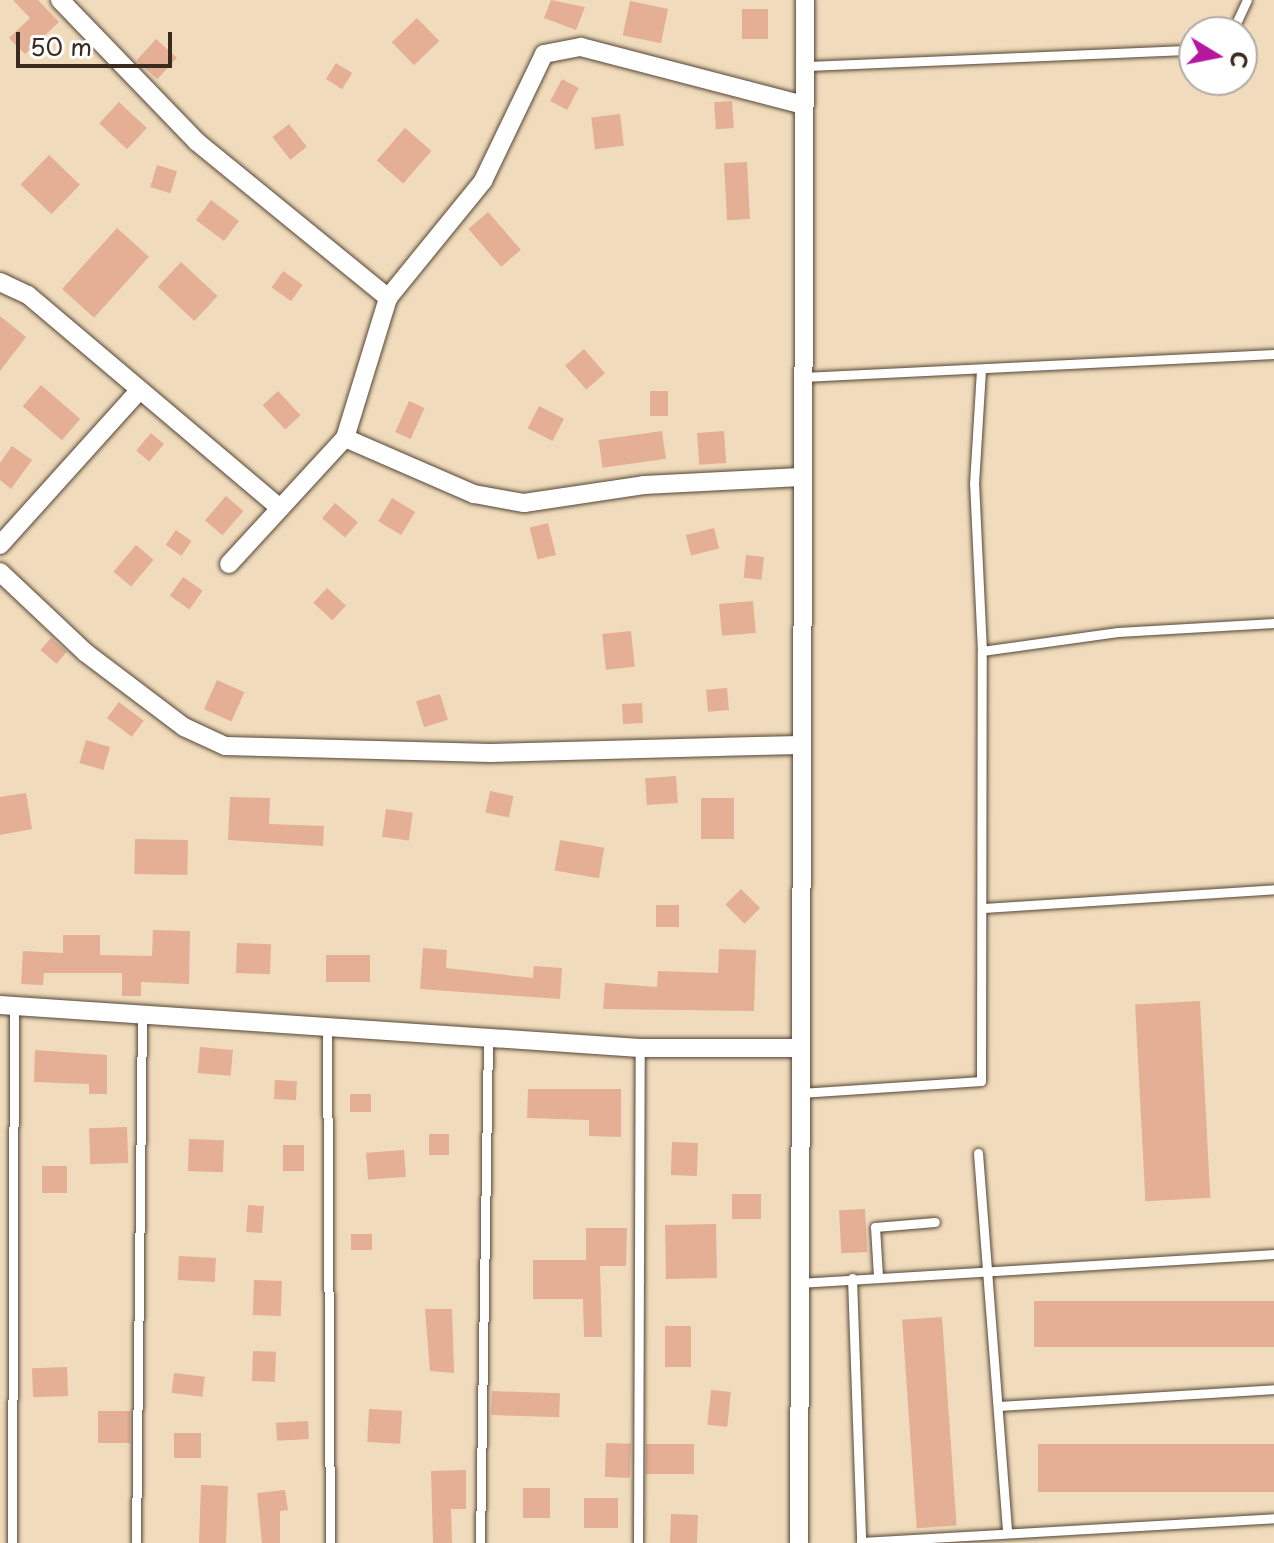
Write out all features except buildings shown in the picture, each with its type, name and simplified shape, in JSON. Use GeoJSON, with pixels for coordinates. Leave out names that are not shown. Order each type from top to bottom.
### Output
{"type":"FeatureCollection","features":[{"type":"Feature","properties":{"kind":"street"},"geometry":{"type":"LineString","coordinates":[[60,0],[197,142],[388,298]]}},
{"type":"Feature","properties":{"kind":"street"},"geometry":{"type":"LineString","coordinates":[[799,1543],[798,1048],[805,0]]}},
{"type":"Feature","properties":{"kind":"street"},"geometry":{"type":"LineString","coordinates":[[229,564],[345,438],[388,298],[483,181],[544,54],[581,47],[804,105]]}},
{"type":"Feature","properties":{"kind":"street"},"geometry":{"type":"LineString","coordinates":[[0,282],[28,295],[138,392],[280,508]]}},
{"type":"Feature","properties":{"kind":"street"},"geometry":{"type":"LineString","coordinates":[[0,545],[138,392]]}},
{"type":"Feature","properties":{"kind":"street"},"geometry":{"type":"LineString","coordinates":[[345,438],[474,494],[524,503],[644,485],[801,477]]}},
{"type":"Feature","properties":{"kind":"street"},"geometry":{"type":"LineString","coordinates":[[0,572],[86,653],[184,727],[225,746],[490,753],[800,745]]}},
{"type":"Feature","properties":{"kind":"street"},"geometry":{"type":"LineString","coordinates":[[7,1005],[142,1018],[640,1048],[798,1048]]}},
{"type":"Feature","properties":{"kind":"lane"},"geometry":{"type":"LineString","coordinates":[[806,66],[1178,51]]}},
{"type":"Feature","properties":{"kind":"lane"},"geometry":{"type":"LineString","coordinates":[[802,377],[1274,354]]}},
{"type":"Feature","properties":{"kind":"lane"},"geometry":{"type":"LineString","coordinates":[[798,1094],[981,1081],[984,908],[982,651],[974,484],[981,369]]}},
{"type":"Feature","properties":{"kind":"lane"},"geometry":{"type":"LineString","coordinates":[[982,651],[1118,632],[1274,623]]}},
{"type":"Feature","properties":{"kind":"lane"},"geometry":{"type":"LineString","coordinates":[[984,908],[1274,889]]}},
{"type":"Feature","properties":{"kind":"lane"},"geometry":{"type":"LineString","coordinates":[[7,1005],[12,1543]]}},
{"type":"Feature","properties":{"kind":"lane"},"geometry":{"type":"LineString","coordinates":[[136,1543],[142,1018]]}},
{"type":"Feature","properties":{"kind":"lane"},"geometry":{"type":"LineString","coordinates":[[327,1029],[330,1543]]}},
{"type":"Feature","properties":{"kind":"lane"},"geometry":{"type":"LineString","coordinates":[[480,1543],[488,1039]]}},
{"type":"Feature","properties":{"kind":"lane"},"geometry":{"type":"LineString","coordinates":[[638,1543],[640,1048]]}},
{"type":"Feature","properties":{"kind":"lane"},"geometry":{"type":"LineString","coordinates":[[978,1153],[990,1269],[1007,1533]]}},
{"type":"Feature","properties":{"kind":"lane"},"geometry":{"type":"LineString","coordinates":[[878,1276],[875,1227],[935,1222]]}},
{"type":"Feature","properties":{"kind":"lane"},"geometry":{"type":"LineString","coordinates":[[799,1283],[1274,1254]]}},
{"type":"Feature","properties":{"kind":"lane"},"geometry":{"type":"LineString","coordinates":[[852,1278],[861,1542],[1274,1518]]}},
{"type":"Feature","properties":{"kind":"lane"},"geometry":{"type":"LineString","coordinates":[[999,1406],[1274,1389]]}}]}
